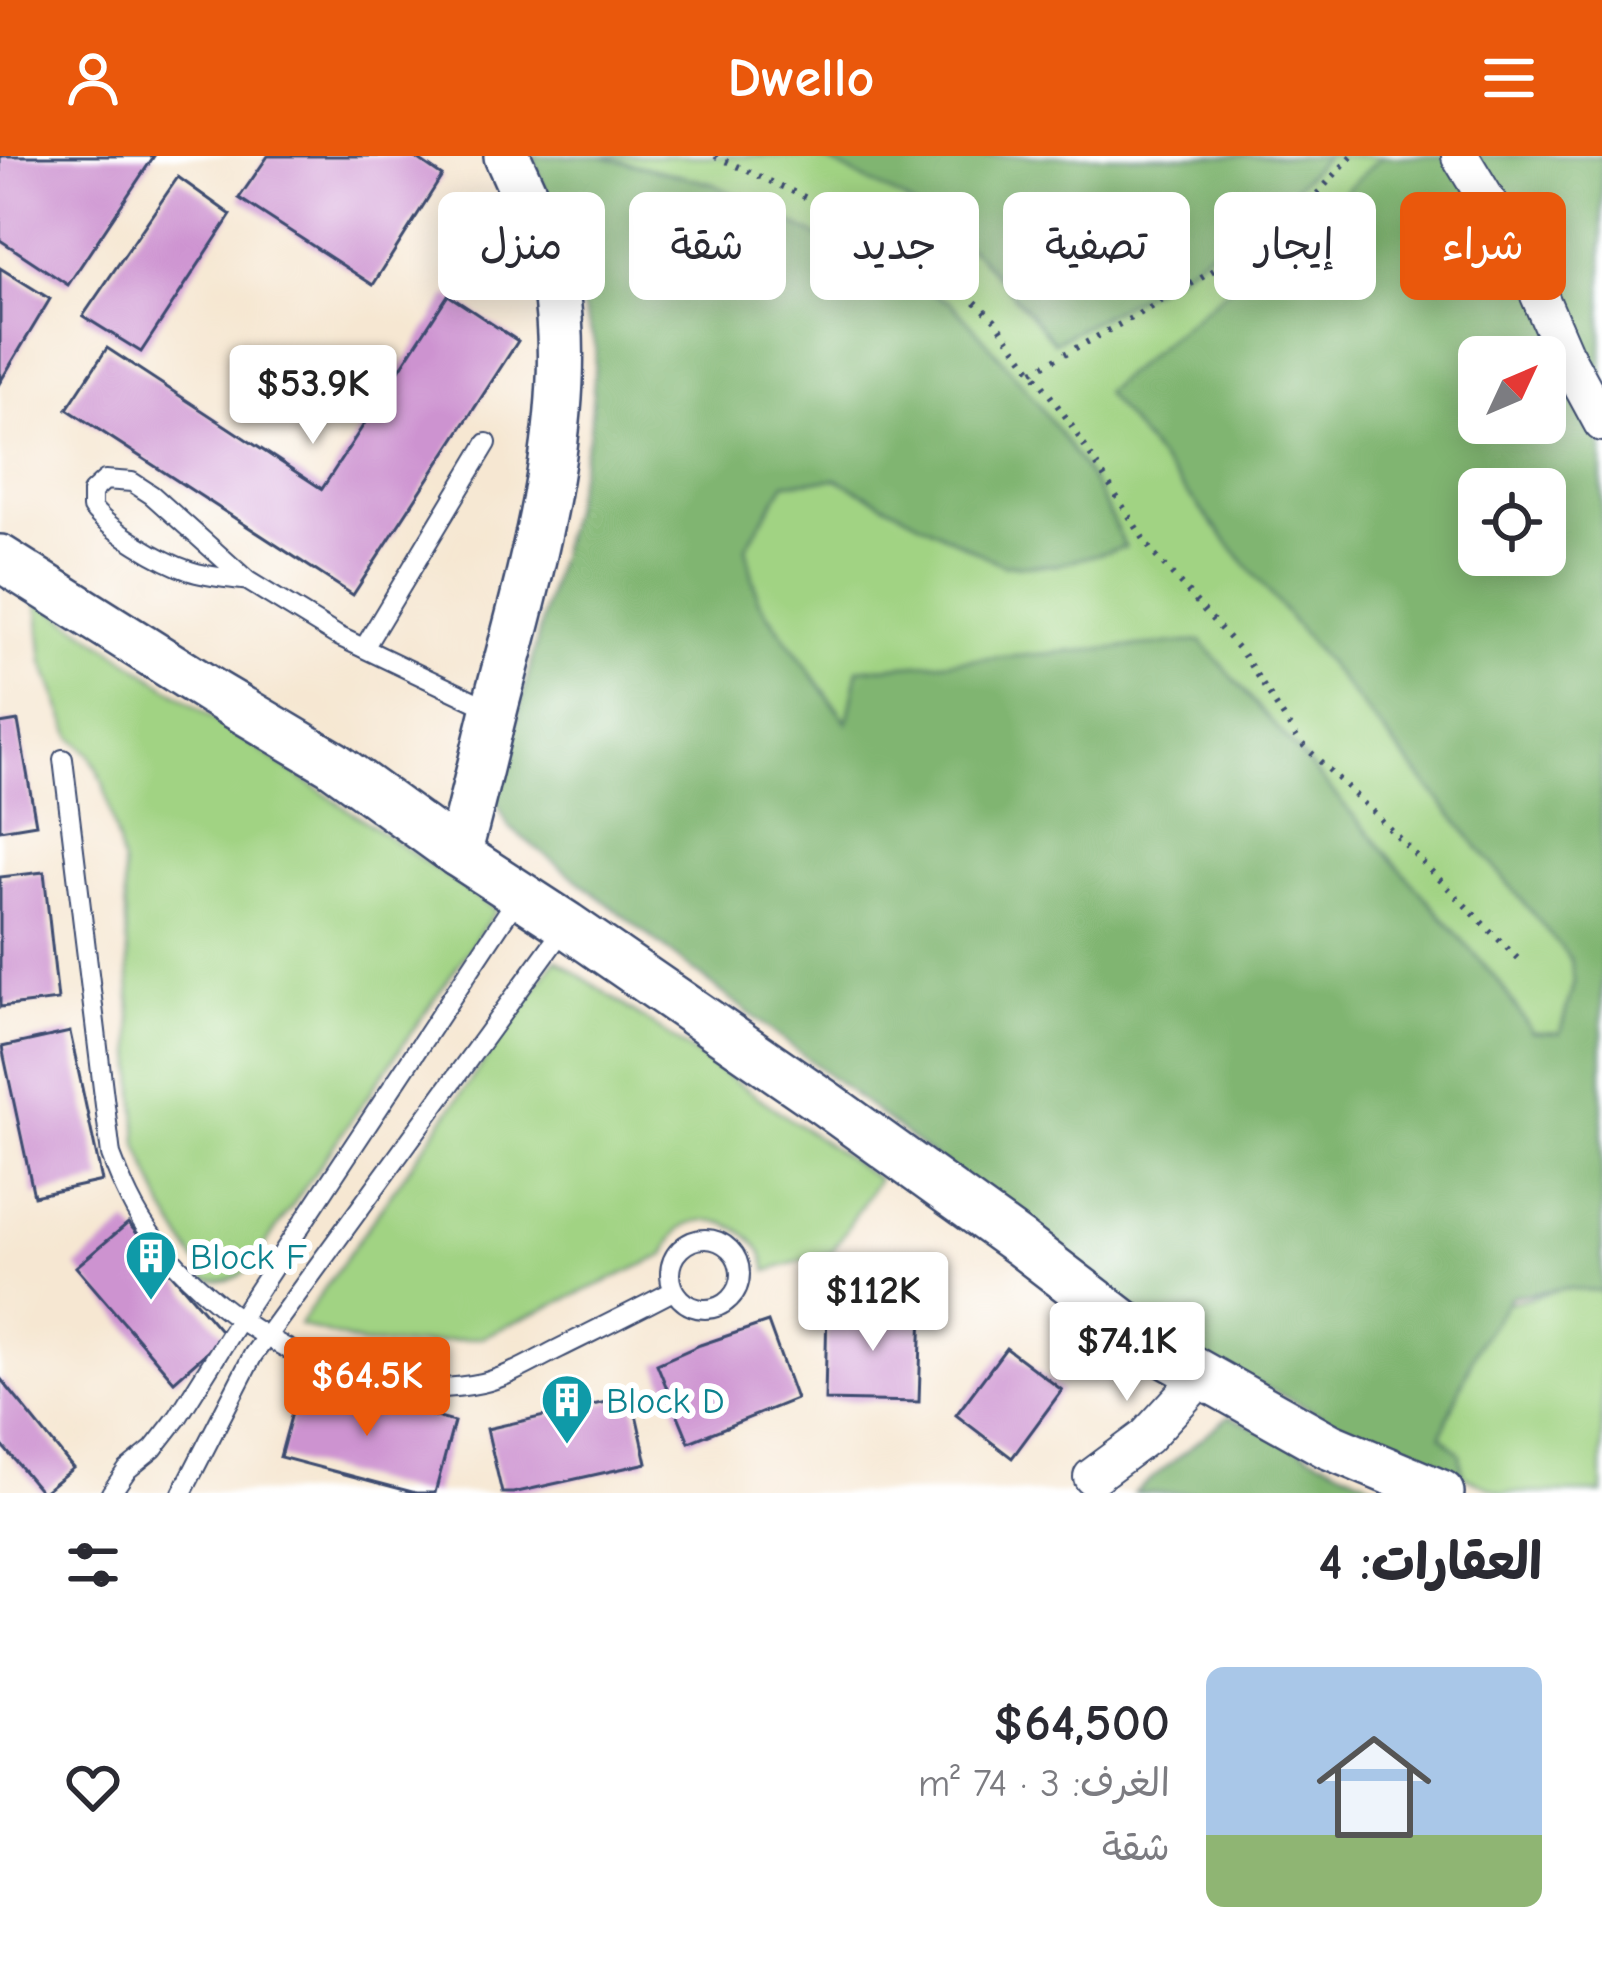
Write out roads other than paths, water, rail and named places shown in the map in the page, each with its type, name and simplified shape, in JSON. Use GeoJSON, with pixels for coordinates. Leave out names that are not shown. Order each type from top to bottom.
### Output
{"type":"FeatureCollection","features":[{"type":"Feature","properties":{"kind":"street"},"geometry":{"type":"LineString","coordinates":[[458,854],[516,631],[553,455],[561,366],[555,284],[534,217],[507,156]]}},
{"type":"Feature","properties":{"kind":"street"},"geometry":{"type":"LineString","coordinates":[[1460,156],[1526,265],[1564,353],[1602,423]]}},
{"type":"Feature","properties":{"kind":"street"},"geometry":{"type":"LineString","coordinates":[[0,558],[332,764],[922,1171],[1163,1353],[1329,1446],[1442,1493]]}},
{"type":"Feature","properties":{"kind":"street"},"geometry":{"type":"LineString","coordinates":[[1092,1477],[1146,1437],[1202,1375]]}},
{"type":"Feature","properties":{"kind":"lane"},"geometry":{"type":"LineString","coordinates":[[364,648],[487,442]]}},
{"type":"Feature","properties":{"kind":"lane"},"geometry":{"type":"LineString","coordinates":[[248,580],[196,573],[171,563],[103,521],[92,508],[92,492],[105,480],[132,482],[248,580],[336,634],[494,711]]}},
{"type":"Feature","properties":{"kind":"lane"},"geometry":{"type":"LineString","coordinates":[[63,759],[111,1156],[127,1197],[154,1239],[221,1306],[266,1338],[343,1372],[441,1390],[487,1382],[530,1364],[673,1291]]}},
{"type":"Feature","properties":{"kind":"lane"},"geometry":{"type":"LineString","coordinates":[[111,1493],[178,1417],[520,894]]}},
{"type":"Feature","properties":{"kind":"lane"},"geometry":{"type":"LineString","coordinates":[[182,1493],[253,1355],[567,925]]}},
{"type":"Feature","properties":{"kind":"place","name":"Block F"},"geometry":{"type":"Point","coordinates":[151,1302]}},
{"type":"Feature","properties":{"kind":"place","name":"Block D"},"geometry":{"type":"Point","coordinates":[567,1446]}}]}
